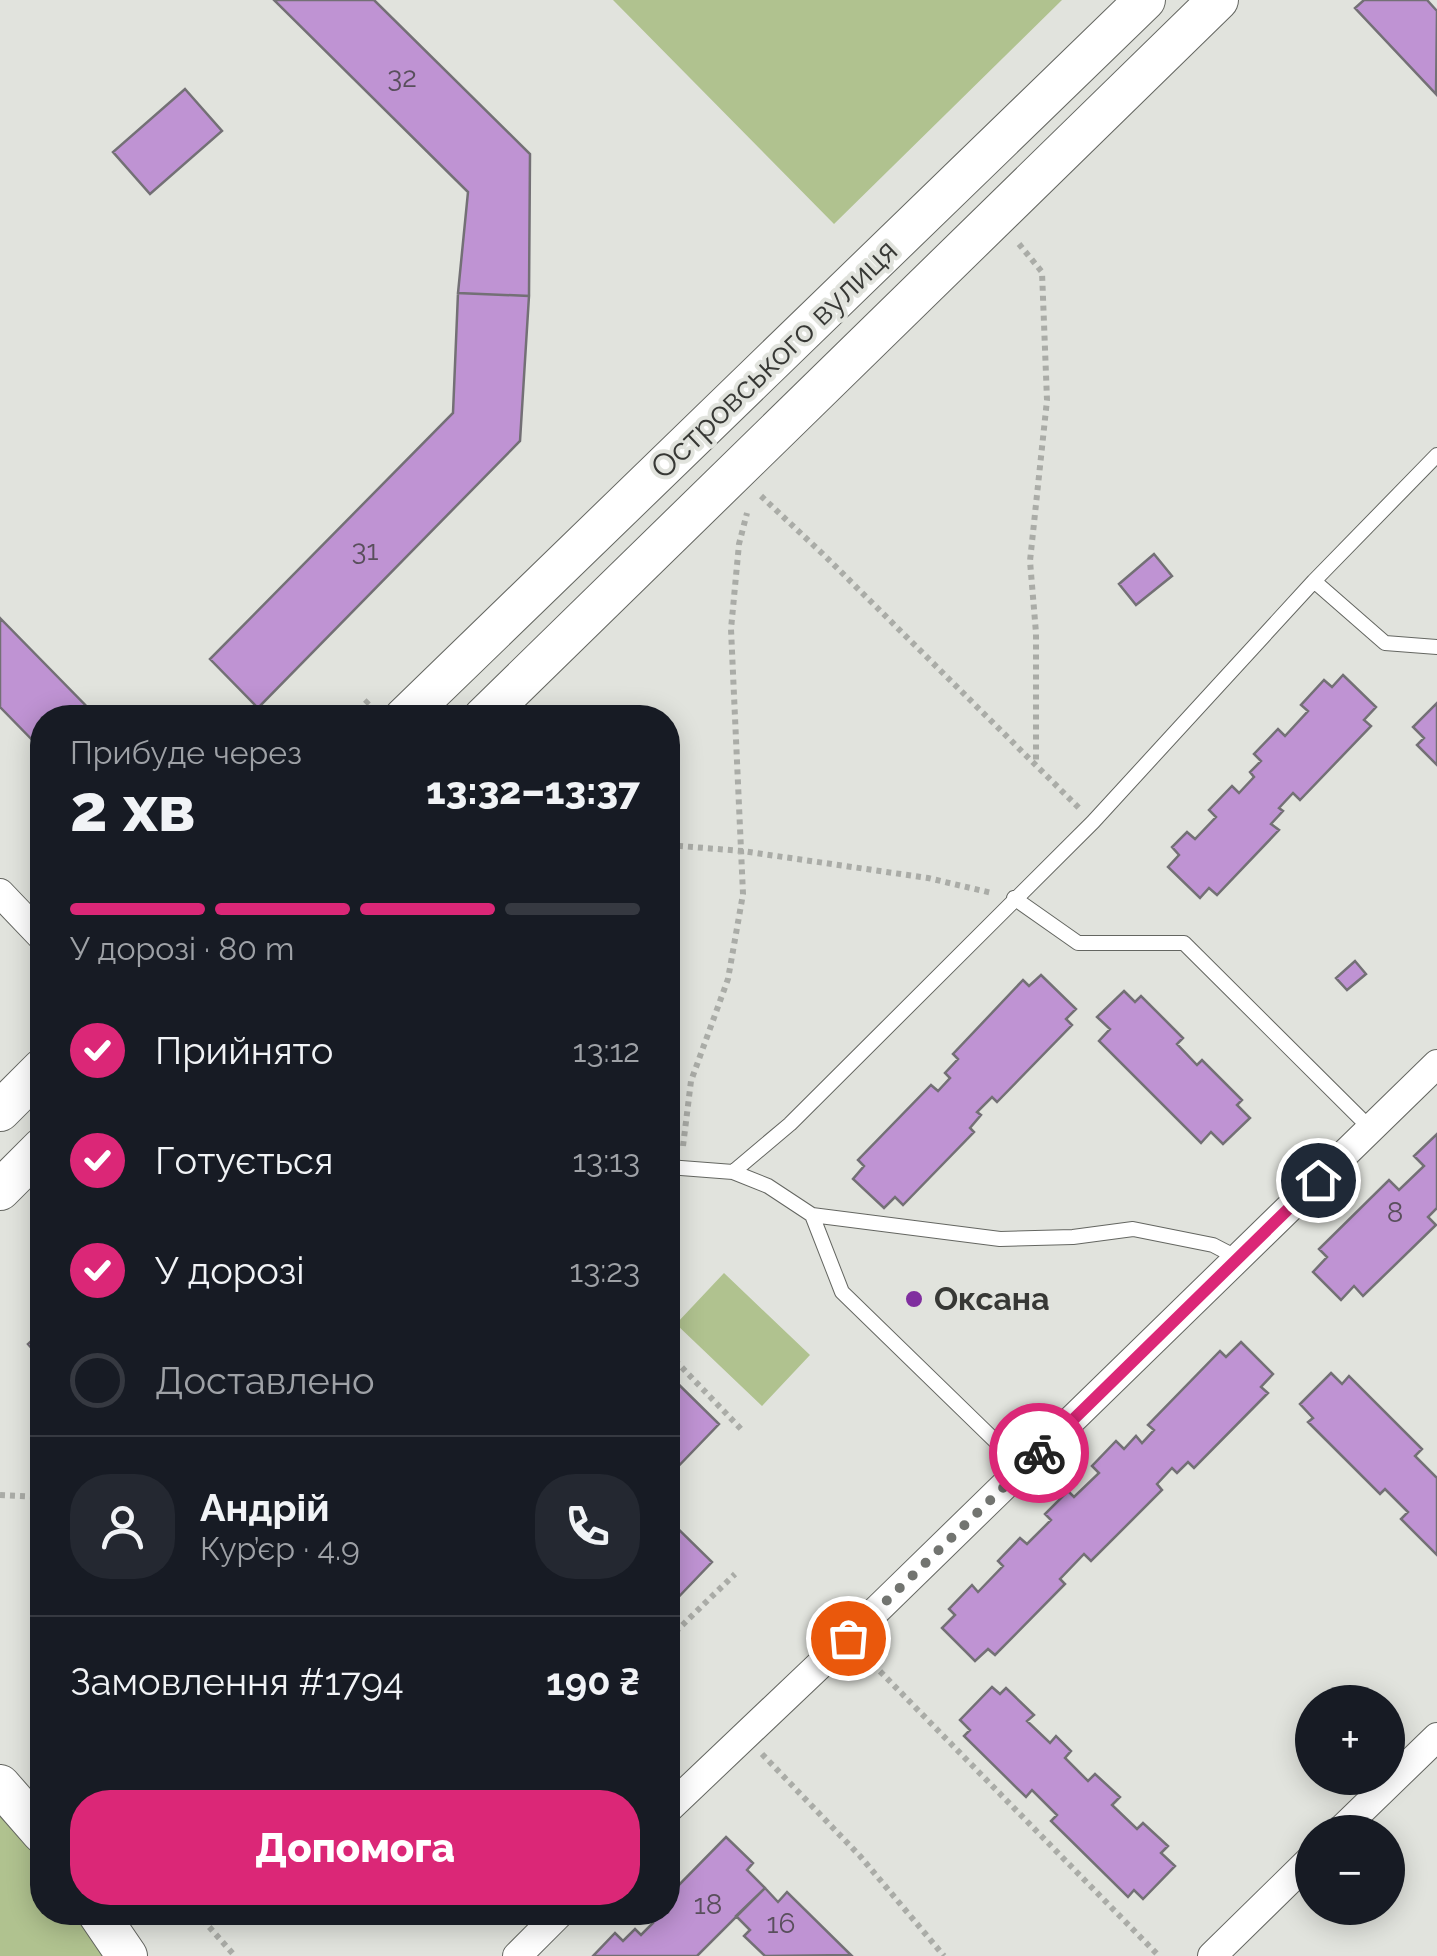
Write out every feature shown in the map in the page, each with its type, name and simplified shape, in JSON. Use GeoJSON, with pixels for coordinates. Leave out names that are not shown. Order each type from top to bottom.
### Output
{"type":"FeatureCollection","features":[{"type":"Feature","properties":{"kind":"street","name":"Островського вулиця"},"geometry":{"type":"LineString","coordinates":[[417,705],[1145,0]]}},
{"type":"Feature","properties":{"kind":"street","name":"Островського вулиця"},"geometry":{"type":"LineString","coordinates":[[497,705],[742,482],[995,217],[1218,0]]}},
{"type":"Feature","properties":{"kind":"street"},"geometry":{"type":"LineString","coordinates":[[0,893],[30,924]]}},
{"type":"Feature","properties":{"kind":"street"},"geometry":{"type":"LineString","coordinates":[[680,1797],[1437,1064]]}},
{"type":"Feature","properties":{"kind":"street"},"geometry":{"type":"LineString","coordinates":[[0,1111],[30,1081]]}},
{"type":"Feature","properties":{"kind":"street"},"geometry":{"type":"LineString","coordinates":[[0,1190],[30,1160]]}},
{"type":"Feature","properties":{"kind":"street"},"geometry":{"type":"LineString","coordinates":[[1356,1815],[1437,1736]]}},
{"type":"Feature","properties":{"kind":"street"},"geometry":{"type":"LineString","coordinates":[[0,1785],[30,1813]]}},
{"type":"Feature","properties":{"kind":"street"},"geometry":{"type":"LineString","coordinates":[[1212,1956],[1295,1875]]}},
{"type":"Feature","properties":{"kind":"street"},"geometry":{"type":"LineString","coordinates":[[106,1925],[127,1956]]}},
{"type":"Feature","properties":{"kind":"street"},"geometry":{"type":"LineString","coordinates":[[516,1956],[548,1925]]}},
{"type":"Feature","properties":{"kind":"lane"},"geometry":{"type":"LineString","coordinates":[[734,1172],[790,1124],[1092,822],[1314,581],[1437,455]]}},
{"type":"Feature","properties":{"kind":"lane"},"geometry":{"type":"LineString","coordinates":[[1314,581],[1385,643],[1437,647]]}},
{"type":"Feature","properties":{"kind":"lane"},"geometry":{"type":"LineString","coordinates":[[1014,898],[1078,944],[1184,944],[1371,1129]]}},
{"type":"Feature","properties":{"kind":"lane"},"geometry":{"type":"LineString","coordinates":[[680,1168],[734,1172],[768,1186],[812,1216],[1000,1239],[1073,1237],[1133,1229],[1213,1245],[1238,1258]]}},
{"type":"Feature","properties":{"kind":"lane"},"geometry":{"type":"LineString","coordinates":[[812,1216],[842,1292],[1023,1468]]}},
{"type":"Feature","properties":{"kind":"path"},"geometry":{"type":"LineString","coordinates":[[995,217],[1042,272],[1047,400],[1030,561],[1036,633],[1036,763]]}},
{"type":"Feature","properties":{"kind":"path"},"geometry":{"type":"LineString","coordinates":[[742,482],[825,556],[1092,822]]}},
{"type":"Feature","properties":{"kind":"path"},"geometry":{"type":"LineString","coordinates":[[680,1138],[691,1082],[728,980],[744,894],[731,629],[742,482]]}},
{"type":"Feature","properties":{"kind":"path"},"geometry":{"type":"LineString","coordinates":[[680,845],[928,878],[1014,898]]}},
{"type":"Feature","properties":{"kind":"path"},"geometry":{"type":"LineString","coordinates":[[680,1366],[742,1430]]}},
{"type":"Feature","properties":{"kind":"path"},"geometry":{"type":"LineString","coordinates":[[0,1496],[30,1497]]}},
{"type":"Feature","properties":{"kind":"path"},"geometry":{"type":"LineString","coordinates":[[680,1627],[735,1574]]}},
{"type":"Feature","properties":{"kind":"path"},"geometry":{"type":"LineString","coordinates":[[848,1638],[1159,1956]]}},
{"type":"Feature","properties":{"kind":"path"},"geometry":{"type":"LineString","coordinates":[[744,1735],[860,1856],[944,1956]]}},
{"type":"Feature","properties":{"kind":"path"},"geometry":{"type":"LineString","coordinates":[[207,1925],[234,1956]]}},
{"type":"Feature","properties":{"kind":"green space"},"geometry":{"type":"Polygon","coordinates":[[[613,0],[1062,0],[834,224],[613,0]]]}},
{"type":"Feature","properties":{"kind":"green space"},"geometry":{"type":"Polygon","coordinates":[[[724,1273],[810,1355],[762,1406],[680,1328],[680,1320],[724,1273]]]}},
{"type":"Feature","properties":{"kind":"green space"},"geometry":{"type":"Polygon","coordinates":[[[0,1785],[30,1819],[30,1925],[105,1925],[127,1956],[0,1956],[0,1785]]]}},
{"type":"Feature","properties":{"kind":"building"},"geometry":{"type":"Polygon","coordinates":[[[274,0],[374,0],[530,154],[529,296],[458,293],[468,192],[274,0]]]}},
{"type":"Feature","properties":{"kind":"building"},"geometry":{"type":"Polygon","coordinates":[[[1364,0],[1427,0],[1437,11],[1436,94],[1355,8],[1364,0]]]}},
{"type":"Feature","properties":{"kind":"building"},"geometry":{"type":"Polygon","coordinates":[[[185,89],[222,131],[150,194],[113,152],[185,89]]]}},
{"type":"Feature","properties":{"kind":"building"},"geometry":{"type":"Polygon","coordinates":[[[458,293],[529,296],[520,441],[261,705],[255,705],[210,659],[453,413],[458,293]]]}},
{"type":"Feature","properties":{"kind":"building"},"geometry":{"type":"Polygon","coordinates":[[[1154,554],[1172,576],[1136,605],[1119,584],[1154,554]]]}},
{"type":"Feature","properties":{"kind":"building"},"geometry":{"type":"Polygon","coordinates":[[[0,618],[85,705],[30,705],[30,738],[0,707],[0,618]]]}},
{"type":"Feature","properties":{"kind":"building"},"geometry":{"type":"Polygon","coordinates":[[[1343,675],[1376,707],[1364,720],[1371,726],[1300,800],[1293,793],[1279,808],[1283,811],[1271,824],[1279,830],[1217,895],[1209,888],[1200,898],[1168,867],[1179,855],[1172,847],[1187,832],[1195,839],[1216,817],[1209,810],[1232,786],[1239,793],[1254,777],[1250,772],[1261,761],[1254,754],[1278,729],[1285,736],[1308,711],[1301,705],[1324,680],[1332,687],[1343,675]]]}},
{"type":"Feature","properties":{"kind":"building"},"geometry":{"type":"Polygon","coordinates":[[[1437,703],[1437,765],[1417,745],[1424,738],[1413,727],[1437,703]]]}},
{"type":"Feature","properties":{"kind":"building"},"geometry":{"type":"Polygon","coordinates":[[[1355,961],[1366,974],[1347,990],[1336,978],[1355,961]]]}},
{"type":"Feature","properties":{"kind":"building"},"geometry":{"type":"Polygon","coordinates":[[[1041,975],[1076,1009],[1066,1019],[1072,1025],[997,1102],[992,1097],[977,1112],[981,1115],[970,1128],[974,1132],[903,1205],[895,1197],[884,1208],[853,1179],[864,1166],[858,1160],[931,1085],[938,1091],[950,1078],[945,1073],[958,1059],[953,1054],[1023,980],[1029,986],[1041,975]]]}},
{"type":"Feature","properties":{"kind":"building"},"geometry":{"type":"Polygon","coordinates":[[[1124,991],[1135,1002],[1141,996],[1183,1038],[1177,1044],[1197,1065],[1202,1060],[1242,1100],[1237,1105],[1250,1118],[1223,1144],[1211,1132],[1201,1143],[1099,1041],[1110,1029],[1097,1017],[1124,991]]]}},
{"type":"Feature","properties":{"kind":"building"},"geometry":{"type":"Polygon","coordinates":[[[1437,1134],[1437,1208],[1428,1217],[1436,1225],[1363,1296],[1354,1286],[1341,1300],[1313,1272],[1327,1257],[1319,1249],[1389,1180],[1399,1190],[1424,1166],[1414,1156],[1437,1134]]]}},
{"type":"Feature","properties":{"kind":"building"},"geometry":{"type":"Polygon","coordinates":[[[1241,1342],[1273,1374],[1261,1387],[1268,1393],[1194,1468],[1188,1462],[1177,1473],[1172,1468],[1157,1484],[1162,1490],[1091,1561],[1084,1554],[1060,1579],[1065,1584],[995,1655],[988,1649],[975,1661],[942,1628],[955,1615],[949,1609],[972,1585],[978,1592],[1003,1566],[998,1561],[1020,1538],[1027,1544],[1051,1520],[1045,1514],[1068,1491],[1074,1497],[1099,1473],[1092,1466],[1116,1441],[1124,1449],[1136,1436],[1142,1443],[1154,1430],[1148,1425],[1220,1351],[1226,1357],[1241,1342]]]}},
{"type":"Feature","properties":{"kind":"building"},"geometry":{"type":"Polygon","coordinates":[[[1331,1373],[1342,1384],[1349,1376],[1422,1449],[1415,1456],[1437,1478],[1437,1555],[1401,1519],[1408,1512],[1385,1489],[1380,1494],[1308,1422],[1313,1418],[1300,1404],[1331,1373]]]}},
{"type":"Feature","properties":{"kind":"building"},"geometry":{"type":"Polygon","coordinates":[[[680,1386],[719,1424],[680,1465],[680,1386]]]}},
{"type":"Feature","properties":{"kind":"building"},"geometry":{"type":"Polygon","coordinates":[[[680,1531],[712,1562],[680,1595],[680,1531]]]}},
{"type":"Feature","properties":{"kind":"building"},"geometry":{"type":"Polygon","coordinates":[[[992,1687],[1000,1694],[1006,1688],[1034,1715],[1027,1721],[1050,1743],[1056,1736],[1071,1751],[1065,1758],[1088,1781],[1095,1774],[1120,1797],[1112,1805],[1137,1829],[1143,1823],[1168,1846],[1161,1853],[1175,1866],[1143,1899],[1134,1890],[1128,1897],[1051,1821],[1057,1815],[1032,1790],[1026,1797],[964,1736],[970,1730],[960,1720],[992,1687]]]}},
{"type":"Feature","properties":{"kind":"building"},"geometry":{"type":"Polygon","coordinates":[[[726,1837],[753,1863],[747,1870],[765,1888],[697,1956],[593,1956],[615,1933],[623,1941],[635,1929],[641,1935],[651,1925],[680,1925],[680,1884],[726,1837]]]}},
{"type":"Feature","properties":{"kind":"building"},"geometry":{"type":"Polygon","coordinates":[[[765,1888],[778,1902],[787,1892],[851,1955],[765,1956],[744,1936],[750,1930],[736,1916],[765,1888]]]}},
{"type":"Feature","properties":{"kind":"way so far"},"geometry":{"type":"LineString","coordinates":[[848,1638],[1039,1453]]}},
{"type":"Feature","properties":{"kind":"place","name":"Оксана"},"geometry":{"type":"Point","coordinates":[914,1299]}},
{"type":"Feature","properties":{"kind":"route"},"geometry":{"type":"LineString","coordinates":[[1039,1453],[1318,1180]]}}]}
